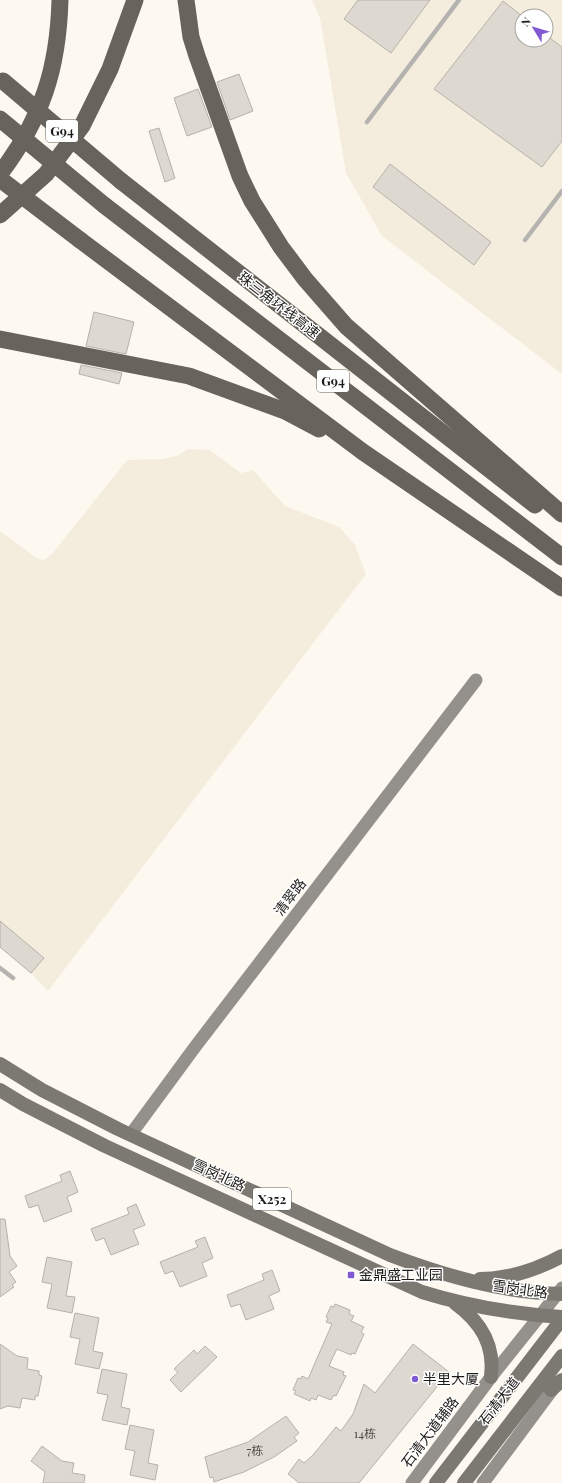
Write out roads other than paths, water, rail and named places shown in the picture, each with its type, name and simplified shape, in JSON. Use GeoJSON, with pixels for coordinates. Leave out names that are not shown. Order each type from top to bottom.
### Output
{"type":"FeatureCollection","features":[{"type":"Feature","properties":{"kind":"highway"},"geometry":{"type":"LineString","coordinates":[[0,174],[30,130],[43,100],[52,70],[59,36],[60,0]]}},
{"type":"Feature","properties":{"kind":"highway"},"geometry":{"type":"LineString","coordinates":[[0,215],[46,174],[82,126],[110,68],[135,0]]}},
{"type":"Feature","properties":{"kind":"highway"},"geometry":{"type":"LineString","coordinates":[[186,0],[191,37],[240,176],[252,201],[281,247],[305,279],[346,326],[562,514]]}},
{"type":"Feature","properties":{"kind":"highway","name":"珠三角环线高速"},"geometry":{"type":"LineString","coordinates":[[1,80],[121,181],[562,526]]}},
{"type":"Feature","properties":{"kind":"highway","name":"珠三角环线高速"},"geometry":{"type":"LineString","coordinates":[[0,119],[104,205],[562,557]]}},
{"type":"Feature","properties":{"kind":"highway"},"geometry":{"type":"LineString","coordinates":[[0,179],[363,452],[562,588]]}},
{"type":"Feature","properties":{"kind":"highway"},"geometry":{"type":"LineString","coordinates":[[0,339],[189,376],[285,411],[363,452]]}},
{"type":"Feature","properties":{"kind":"main road","name":"雪岗北路"},"geometry":{"type":"LineString","coordinates":[[0,1064],[48,1093],[131,1134],[317,1220],[344,1235],[418,1266],[461,1279],[517,1290],[560,1292]]}},
{"type":"Feature","properties":{"kind":"main road","name":"雪岗北路"},"geometry":{"type":"LineString","coordinates":[[0,1090],[22,1104],[112,1149],[422,1292],[453,1302],[511,1312],[562,1318]]}},
{"type":"Feature","properties":{"kind":"main road"},"geometry":{"type":"LineString","coordinates":[[461,1279],[486,1279],[511,1275],[536,1268],[562,1256]]}},
{"type":"Feature","properties":{"kind":"main road"},"geometry":{"type":"LineString","coordinates":[[453,1302],[473,1318],[486,1335],[492,1357],[491,1377]]}},
{"type":"Feature","properties":{"kind":"main road","name":"石清大道"},"geometry":{"type":"LineString","coordinates":[[438,1481],[562,1318]]}},
{"type":"Feature","properties":{"kind":"main road","name":"石清大道"},"geometry":{"type":"LineString","coordinates":[[464,1483],[562,1356]]}},
{"type":"Feature","properties":{"kind":"main road"},"geometry":{"type":"LineString","coordinates":[[551,1390],[562,1380]]}},
{"type":"Feature","properties":{"kind":"street","name":"清翠路"},"geometry":{"type":"LineString","coordinates":[[131,1134],[195,1047],[476,680]]}},
{"type":"Feature","properties":{"kind":"street","name":"石清大道辅路"},"geometry":{"type":"LineString","coordinates":[[412,1483],[491,1377],[560,1292]]}},
{"type":"Feature","properties":{"kind":"street"},"geometry":{"type":"LineString","coordinates":[[483,1483],[562,1376]]}},
{"type":"Feature","properties":{"kind":"lane"},"geometry":{"type":"LineString","coordinates":[[367,122],[459,0]]}},
{"type":"Feature","properties":{"kind":"lane"},"geometry":{"type":"LineString","coordinates":[[525,240],[562,191]]}},
{"type":"Feature","properties":{"kind":"lane"},"geometry":{"type":"LineString","coordinates":[[0,968],[13,978]]}},
{"type":"Feature","properties":{"kind":"place","name":"金鼎盛工业园"},"geometry":{"type":"Point","coordinates":[351,1275]}},
{"type":"Feature","properties":{"kind":"place","name":"半里大厦"},"geometry":{"type":"Point","coordinates":[415,1379]}}]}
